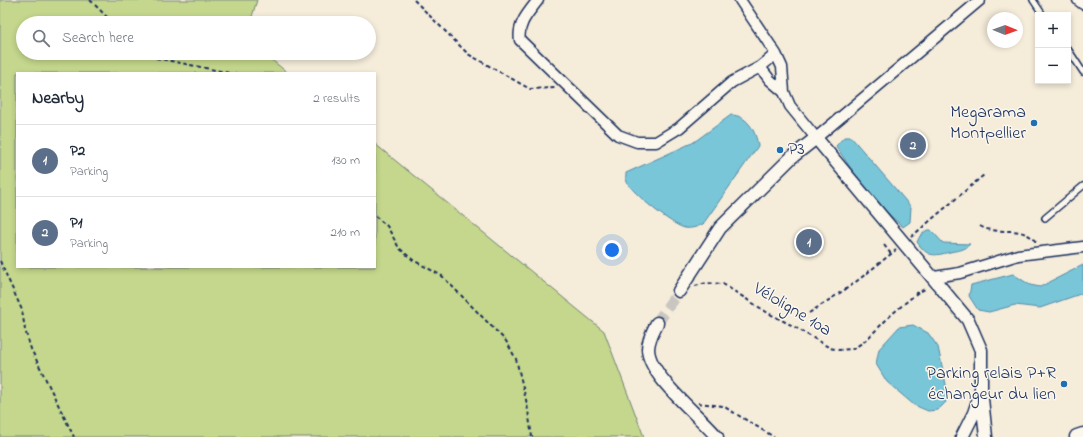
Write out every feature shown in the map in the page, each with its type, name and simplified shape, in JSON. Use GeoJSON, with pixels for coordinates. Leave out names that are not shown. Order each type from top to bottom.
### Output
{"type":"FeatureCollection","features":[{"type":"Feature","properties":{"kind":"main road"},"geometry":{"type":"LineString","coordinates":[[1077,437],[1083,435]]}},
{"type":"Feature","properties":{"kind":"street"},"geometry":{"type":"LineString","coordinates":[[538,0],[526,17],[519,31],[520,40],[618,135],[637,142],[656,142],[679,128],[732,82],[760,67],[776,54]]}},
{"type":"Feature","properties":{"kind":"street"},"geometry":{"type":"LineString","coordinates":[[740,0],[776,54],[782,67],[784,92],[790,106],[937,280],[968,320],[975,332],[981,350],[981,389],[986,437]]}},
{"type":"Feature","properties":{"kind":"street"},"geometry":{"type":"LineString","coordinates":[[684,289],[720,228],[792,157],[980,0]]}},
{"type":"Feature","properties":{"kind":"street"},"geometry":{"type":"LineString","coordinates":[[1078,0],[1083,4]]}},
{"type":"Feature","properties":{"kind":"street"},"geometry":{"type":"LineString","coordinates":[[760,67],[770,80],[784,92]]}},
{"type":"Feature","properties":{"kind":"street"},"geometry":{"type":"LineString","coordinates":[[937,280],[1018,255],[1083,247]]}},
{"type":"Feature","properties":{"kind":"street"},"geometry":{"type":"LineString","coordinates":[[657,323],[651,335],[648,348],[652,363],[661,379],[718,437]]}},
{"type":"Feature","properties":{"kind":"street"},"geometry":{"type":"LineString","coordinates":[[962,437],[974,414],[981,389]]}},
{"type":"Feature","properties":{"kind":"lane"},"geometry":{"type":"LineString","coordinates":[[1033,0],[1041,12]]}},
{"type":"Feature","properties":{"kind":"lane"},"geometry":{"type":"LineString","coordinates":[[1071,54],[1083,72]]}},
{"type":"Feature","properties":{"kind":"lane"},"geometry":{"type":"LineString","coordinates":[[1045,218],[1083,186]]}},
{"type":"Feature","properties":{"kind":"path"},"geometry":{"type":"LineString","coordinates":[[90,0],[106,16]]}},
{"type":"Feature","properties":{"kind":"path"},"geometry":{"type":"LineString","coordinates":[[414,0],[468,54],[530,89],[568,88]]}},
{"type":"Feature","properties":{"kind":"path"},"geometry":{"type":"LineString","coordinates":[[166,60],[225,72]]}},
{"type":"Feature","properties":{"kind":"path"},"geometry":{"type":"LineString","coordinates":[[376,217],[387,226],[399,248],[413,260],[442,276],[506,341],[516,359],[532,437]]}},
{"type":"Feature","properties":{"kind":"path"},"geometry":{"type":"LineString","coordinates":[[980,226],[995,230],[1018,231],[1031,236],[1041,252]]}},
{"type":"Feature","properties":{"kind":"path"},"geometry":{"type":"LineString","coordinates":[[884,246],[891,254]]}},
{"type":"Feature","properties":{"kind":"path"},"geometry":{"type":"LineString","coordinates":[[0,261],[22,310],[25,330],[31,349],[74,437]]}},
{"type":"Feature","properties":{"kind":"path","name":"Véloligne 10a"},"geometry":{"type":"LineString","coordinates":[[684,289],[706,283],[724,284],[768,313],[830,348],[840,350],[853,349],[865,341],[892,314],[917,293],[937,280]]}},
{"type":"Feature","properties":{"kind":"path"},"geometry":{"type":"LineString","coordinates":[[692,400],[723,406],[774,437]]}},
{"type":"Feature","properties":{"kind":"green space"},"geometry":{"type":"Polygon","coordinates":[[[0,0],[257,0],[252,16],[16,16],[16,60],[272,60],[287,72],[16,72],[16,268],[376,268],[376,145],[604,331],[644,437],[0,437],[0,0]]]}},
{"type":"Feature","properties":{"kind":"water"},"geometry":{"type":"Polygon","coordinates":[[[731,115],[742,118],[750,125],[757,140],[758,146],[703,224],[690,228],[679,226],[644,201],[630,187],[627,182],[626,173],[694,142],[731,115]]]}},
{"type":"Feature","properties":{"kind":"water"},"geometry":{"type":"Polygon","coordinates":[[[844,137],[851,137],[911,207],[910,222],[903,227],[876,200],[858,178],[836,146],[844,137]]]}},
{"type":"Feature","properties":{"kind":"water"},"geometry":{"type":"Polygon","coordinates":[[[927,230],[931,230],[943,243],[970,244],[961,250],[935,255],[928,253],[917,242],[920,236],[927,230]]]}},
{"type":"Feature","properties":{"kind":"water"},"geometry":{"type":"Polygon","coordinates":[[[1083,265],[1083,293],[1040,308],[1015,305],[989,312],[978,310],[969,296],[971,285],[1013,274],[1030,285],[1040,287],[1083,265]]]}},
{"type":"Feature","properties":{"kind":"water"},"geometry":{"type":"Polygon","coordinates":[[[913,325],[928,333],[938,347],[948,394],[946,402],[938,410],[928,411],[914,405],[887,382],[876,364],[879,349],[899,327],[913,325]]]}},
{"type":"Feature","properties":{"kind":"tunnel"},"geometry":{"type":"LineString","coordinates":[[657,323],[679,291]]}},
{"type":"Feature","properties":{"kind":"place","name":"Megarama Montpellier"},"geometry":{"type":"Point","coordinates":[1034,123]}},
{"type":"Feature","properties":{"kind":"place","name":"P1"},"geometry":{"type":"Point","coordinates":[913,145]}},
{"type":"Feature","properties":{"kind":"place","name":"P3"},"geometry":{"type":"Point","coordinates":[780,150]}},
{"type":"Feature","properties":{"kind":"place","name":"P2"},"geometry":{"type":"Point","coordinates":[809,242]}},
{"type":"Feature","properties":{"kind":"place","name":"Parking relais P+R échangeur du lien"},"geometry":{"type":"Point","coordinates":[1064,384]}}]}
